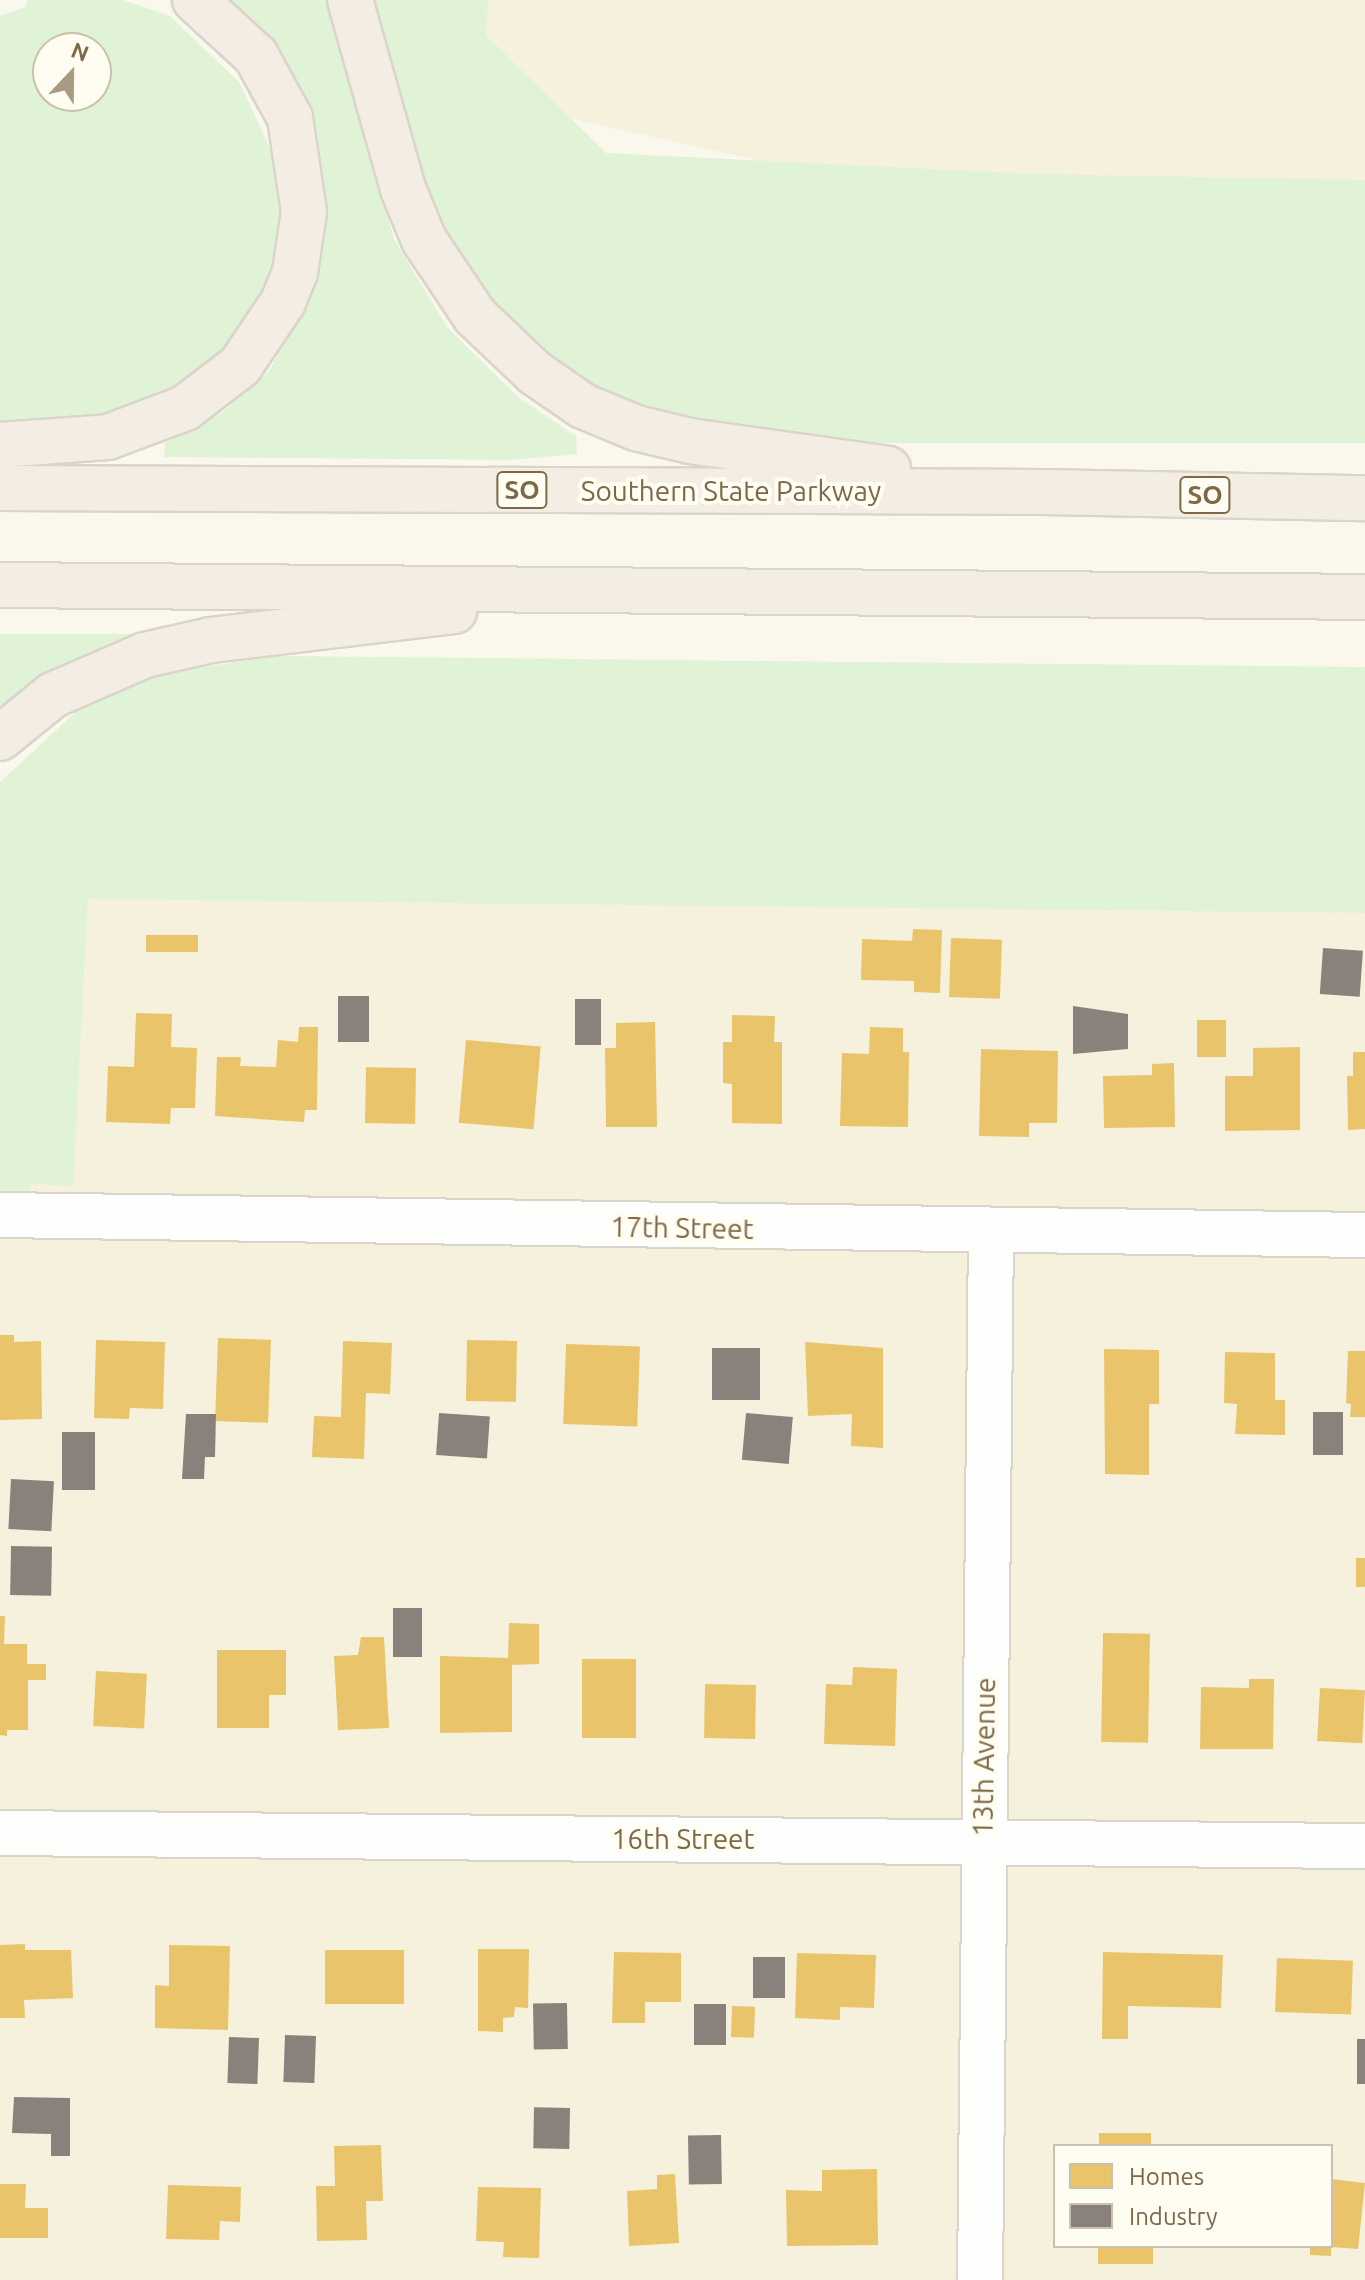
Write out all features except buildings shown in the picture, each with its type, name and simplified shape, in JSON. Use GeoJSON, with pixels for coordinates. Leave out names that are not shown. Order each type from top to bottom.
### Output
{"type":"FeatureCollection","features":[{"type":"Feature","properties":{"kind":"highway"},"geometry":{"type":"LineString","coordinates":[[0,445],[108,437],[185,408],[240,366],[283,302],[295,272],[304,212],[290,118],[256,56],[195,0]]}},
{"type":"Feature","properties":{"kind":"highway"},"geometry":{"type":"LineString","coordinates":[[350,0],[403,189],[424,240],[475,316],[560,392],[607,419],[690,441],[1044,492]]}},
{"type":"Feature","properties":{"kind":"highway","name":"Southern State Parkway"},"geometry":{"type":"LineString","coordinates":[[0,488],[1044,492],[1365,498]]}},
{"type":"Feature","properties":{"kind":"highway"},"geometry":{"type":"LineString","coordinates":[[0,585],[1365,597]]}},
{"type":"Feature","properties":{"kind":"highway"},"geometry":{"type":"LineString","coordinates":[[0,738],[53,695],[168,649],[598,590]]}},
{"type":"Feature","properties":{"kind":"street","name":"17th Street"},"geometry":{"type":"LineString","coordinates":[[0,1215],[991,1233],[1365,1235]]}},
{"type":"Feature","properties":{"kind":"street","name":"13th Avenue"},"geometry":{"type":"LineString","coordinates":[[980,2280],[991,1233]]}},
{"type":"Feature","properties":{"kind":"street","name":"16th Street"},"geometry":{"type":"LineString","coordinates":[[0,1833],[1365,1846]]}},
{"type":"Feature","properties":{"kind":"shaded area"},"geometry":{"type":"Polygon","coordinates":[[[477,0],[1365,0],[1365,232],[1068,229],[505,104],[477,0]]]}},
{"type":"Feature","properties":{"kind":"shaded area"},"geometry":{"type":"Polygon","coordinates":[[[45,858],[1365,888],[1365,2280],[0,2280],[0,1179],[45,858]]]}},
{"type":"Feature","properties":{"kind":"green space"},"geometry":{"type":"Polygon","coordinates":[[[27,0],[123,0],[170,16],[240,83],[276,162],[284,242],[257,314],[216,371],[141,414],[0,434],[0,16],[26,7],[27,0]]]}},
{"type":"Feature","properties":{"kind":"green space"},"geometry":{"type":"Polygon","coordinates":[[[219,0],[328,0],[394,239],[447,327],[519,398],[576,436],[577,454],[511,460],[164,457],[165,443],[223,412],[269,371],[309,298],[327,211],[311,123],[219,0]]]}},
{"type":"Feature","properties":{"kind":"green space"},"geometry":{"type":"Polygon","coordinates":[[[373,0],[488,0],[486,35],[606,153],[1032,174],[1365,180],[1365,443],[744,443],[650,421],[565,376],[495,316],[435,223],[373,0]]]}},
{"type":"Feature","properties":{"kind":"green space"},"geometry":{"type":"Polygon","coordinates":[[[0,634],[152,634],[0,717],[0,634]]]}},
{"type":"Feature","properties":{"kind":"green space"},"geometry":{"type":"Polygon","coordinates":[[[278,656],[1365,667],[1365,913],[88,899],[73,1186],[31,1184],[25,1198],[0,1197],[0,782],[80,708],[167,672],[278,656]]]}}]}
